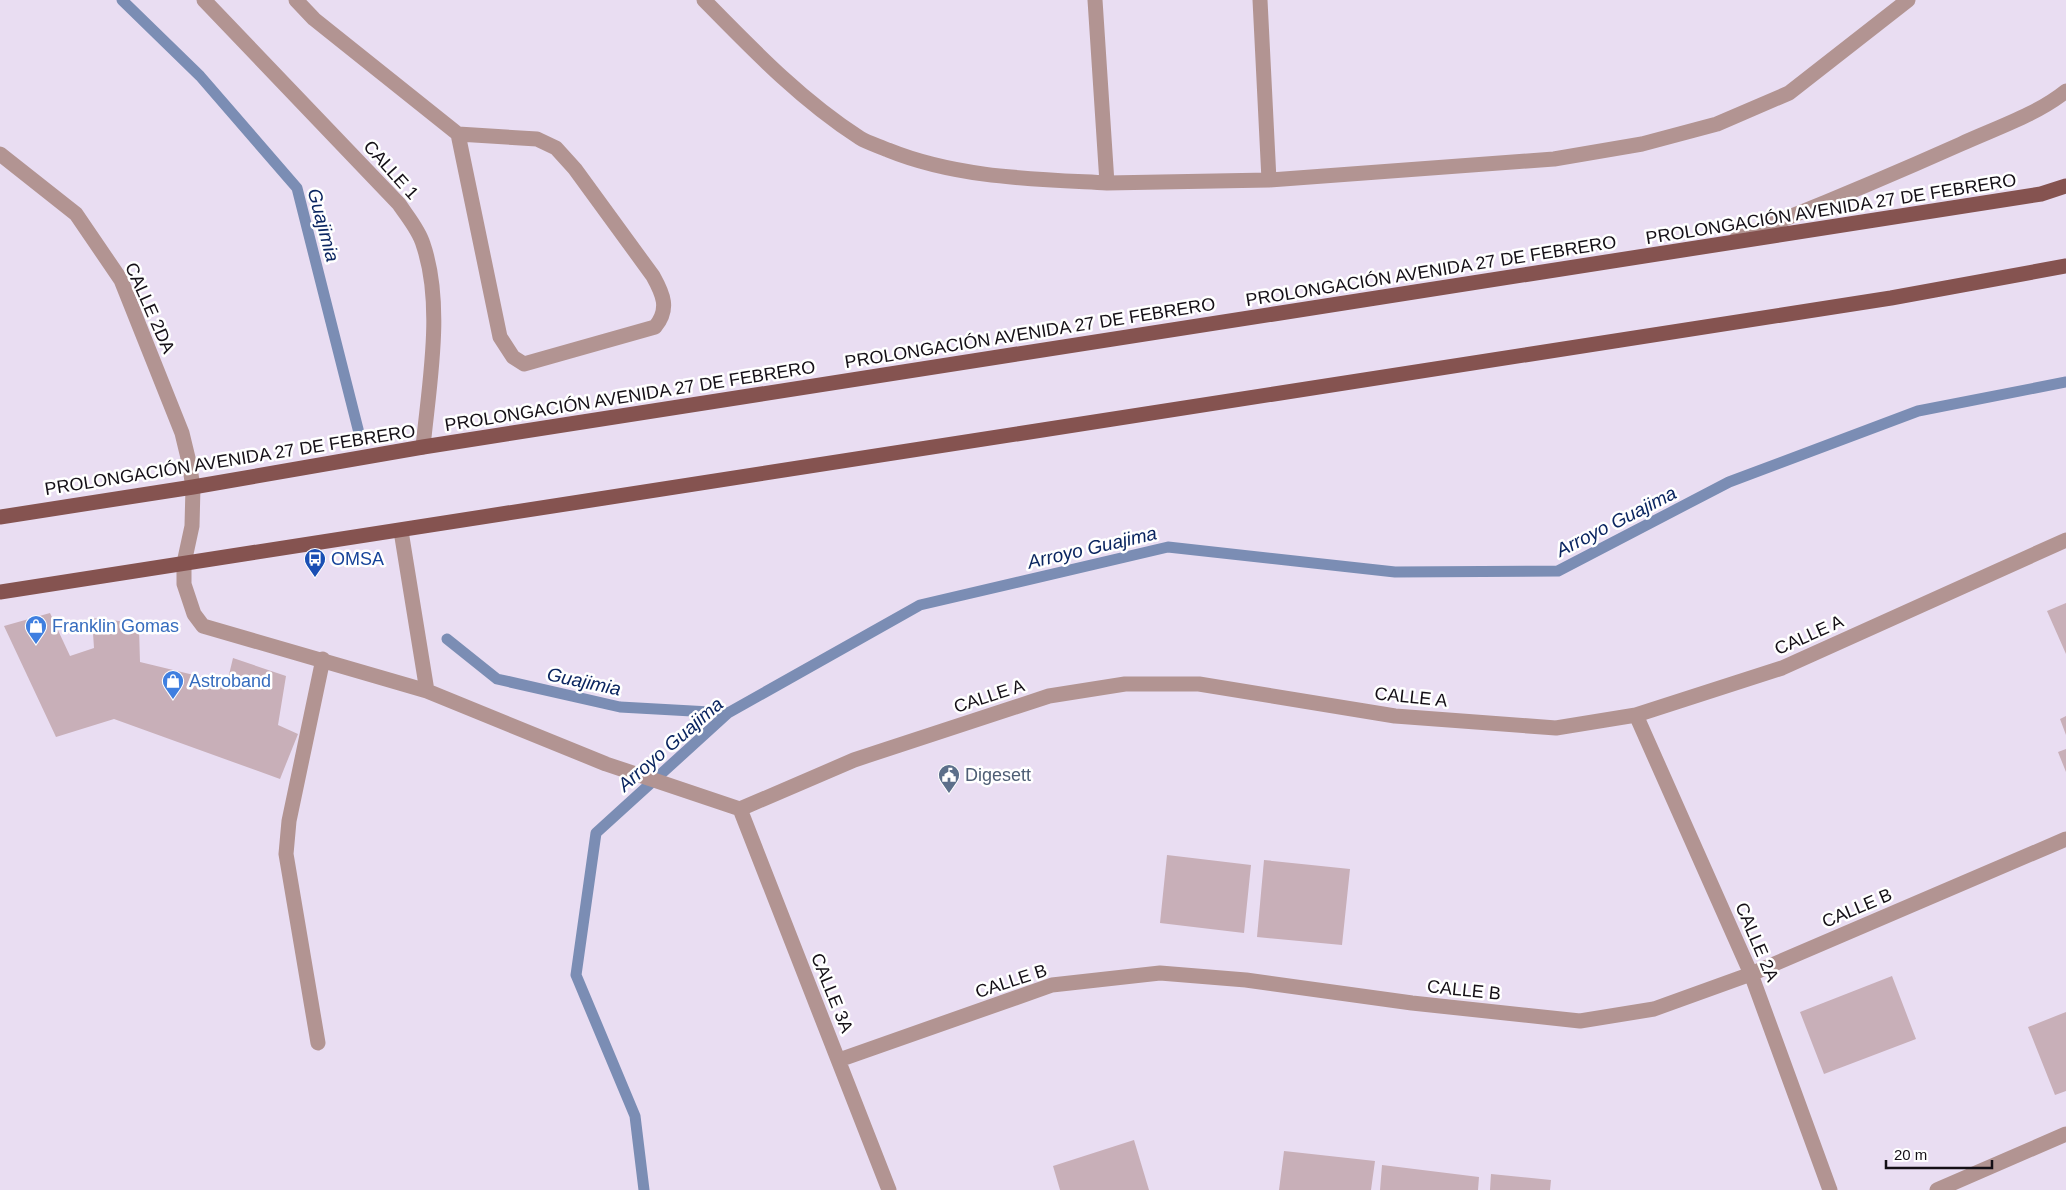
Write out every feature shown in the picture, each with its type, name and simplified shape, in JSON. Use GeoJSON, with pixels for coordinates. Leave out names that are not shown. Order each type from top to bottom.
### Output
{"type":"FeatureCollection","features":[{"type":"Feature","properties":{"kind":"main road","name":"PROLONGACIÓN AVENIDA 27 DE FEBRERO"},"geometry":{"type":"LineString","coordinates":[[0,517],[192,488],[423,447],[2042,194],[2066,186]]}},
{"type":"Feature","properties":{"kind":"main road"},"geometry":{"type":"LineString","coordinates":[[0,592],[1882,300],[2066,266]]}},
{"type":"Feature","properties":{"kind":"street","name":"CALLE 1"},"geometry":{"type":"LineString","coordinates":[[204,0],[399,204],[423,243],[432,287],[435,324],[423,447]]}},
{"type":"Feature","properties":{"kind":"street"},"geometry":{"type":"LineString","coordinates":[[296,0],[314,19],[458,134],[537,139],[556,148],[575,169],[664,294],[665,310],[655,327],[524,364],[513,357],[500,337],[458,134]]}},
{"type":"Feature","properties":{"kind":"street"},"geometry":{"type":"LineString","coordinates":[[704,0],[784,81],[861,139],[904,157],[943,169],[1036,179],[1107,183],[1269,180],[1554,159],[1642,144],[1717,124],[1789,93],[1908,0]]}},
{"type":"Feature","properties":{"kind":"street"},"geometry":{"type":"LineString","coordinates":[[1095,0],[1107,183]]}},
{"type":"Feature","properties":{"kind":"street"},"geometry":{"type":"LineString","coordinates":[[1260,0],[1269,180]]}},
{"type":"Feature","properties":{"kind":"street"},"geometry":{"type":"LineString","coordinates":[[1718,245],[1846,196],[2018,118],[2066,91]]}},
{"type":"Feature","properties":{"kind":"street","name":"CALLE 2DA"},"geometry":{"type":"LineString","coordinates":[[0,154],[76,214],[121,280],[182,433],[192,488],[192,526],[184,563],[184,584],[194,614],[203,626],[220,632],[323,659]]}},
{"type":"Feature","properties":{"kind":"street"},"geometry":{"type":"LineString","coordinates":[[400,531],[427,691]]}},
{"type":"Feature","properties":{"kind":"street","name":"CALLE A"},"geometry":{"type":"LineString","coordinates":[[740,809],[854,760],[1040,699],[1125,684],[1199,684],[1395,716],[1556,728],[1636,715],[1782,668],[2066,540]]}},
{"type":"Feature","properties":{"kind":"street"},"geometry":{"type":"LineString","coordinates":[[318,1043],[286,854],[288,821],[323,659],[427,691],[606,764],[740,809]]}},
{"type":"Feature","properties":{"kind":"street","name":"CALLE 2A"},"geometry":{"type":"LineString","coordinates":[[1636,715],[1751,974],[1830,1190]]}},
{"type":"Feature","properties":{"kind":"street","name":"CALLE 3A"},"geometry":{"type":"LineString","coordinates":[[740,809],[889,1190]]}},
{"type":"Feature","properties":{"kind":"street","name":"CALLE B"},"geometry":{"type":"LineString","coordinates":[[839,1060],[1052,985],[1160,973],[1246,980],[1412,1003],[1580,1021],[1654,1009],[1751,974],[2066,839]]}},
{"type":"Feature","properties":{"kind":"street"},"geometry":{"type":"LineString","coordinates":[[1937,1190],[2066,1134]]}},
{"type":"Feature","properties":{"kind":"building"},"geometry":{"type":"Polygon","coordinates":[[[2066,603],[2066,654],[2047,611],[2066,603]]]}},
{"type":"Feature","properties":{"kind":"building"},"geometry":{"type":"Polygon","coordinates":[[[50,613],[70,656],[94,648],[92,618],[119,621],[139,628],[140,662],[227,683],[233,658],[286,676],[278,725],[298,734],[280,779],[114,719],[56,737],[4,626],[50,613]]]}},
{"type":"Feature","properties":{"kind":"building"},"geometry":{"type":"Polygon","coordinates":[[[2066,716],[2066,735],[2060,719],[2066,716]]]}},
{"type":"Feature","properties":{"kind":"building"},"geometry":{"type":"Polygon","coordinates":[[[2066,749],[2066,772],[2058,752],[2066,749]]]}},
{"type":"Feature","properties":{"kind":"building"},"geometry":{"type":"Polygon","coordinates":[[[1167,855],[1251,865],[1244,933],[1160,923],[1167,855]]]}},
{"type":"Feature","properties":{"kind":"building"},"geometry":{"type":"Polygon","coordinates":[[[1264,860],[1350,869],[1342,945],[1257,937],[1264,860]]]}},
{"type":"Feature","properties":{"kind":"building"},"geometry":{"type":"Polygon","coordinates":[[[1892,976],[1916,1039],[1824,1074],[1800,1012],[1892,976]]]}},
{"type":"Feature","properties":{"kind":"building"},"geometry":{"type":"Polygon","coordinates":[[[2066,1012],[2066,1091],[2055,1095],[2028,1027],[2066,1012]]]}},
{"type":"Feature","properties":{"kind":"building"},"geometry":{"type":"Polygon","coordinates":[[[1134,1140],[1149,1190],[1060,1190],[1053,1166],[1134,1140]]]}},
{"type":"Feature","properties":{"kind":"building"},"geometry":{"type":"Polygon","coordinates":[[[1284,1151],[1375,1161],[1371,1190],[1279,1190],[1284,1151]]]}},
{"type":"Feature","properties":{"kind":"building"},"geometry":{"type":"Polygon","coordinates":[[[1382,1165],[1479,1177],[1478,1190],[1380,1190],[1382,1165]]]}},
{"type":"Feature","properties":{"kind":"building"},"geometry":{"type":"Polygon","coordinates":[[[1491,1174],[1551,1180],[1550,1190],[1490,1190],[1491,1174]]]}},
{"type":"Feature","properties":{"kind":"waterway","name":"Guajimia"},"geometry":{"type":"LineString","coordinates":[[122,0],[200,76],[297,188],[359,433]]}},
{"type":"Feature","properties":{"kind":"waterway","name":"Arroyo Guajima"},"geometry":{"type":"LineString","coordinates":[[644,1190],[635,1116],[576,975],[596,833],[728,713],[920,605],[1168,547],[1395,572],[1558,571],[1729,482],[1918,411],[2066,382]]}},
{"type":"Feature","properties":{"kind":"waterway","name":"Guajimia"},"geometry":{"type":"LineString","coordinates":[[447,639],[497,679],[620,707],[728,713]]}},
{"type":"Feature","properties":{"kind":"place","name":"OMSA"},"geometry":{"type":"Point","coordinates":[315,578]}},
{"type":"Feature","properties":{"kind":"place","name":"Franklin Gomas"},"geometry":{"type":"Point","coordinates":[36,645]}},
{"type":"Feature","properties":{"kind":"place","name":"Astroband"},"geometry":{"type":"Point","coordinates":[173,700]}},
{"type":"Feature","properties":{"kind":"place","name":"Digesett"},"geometry":{"type":"Point","coordinates":[949,794]}}]}
